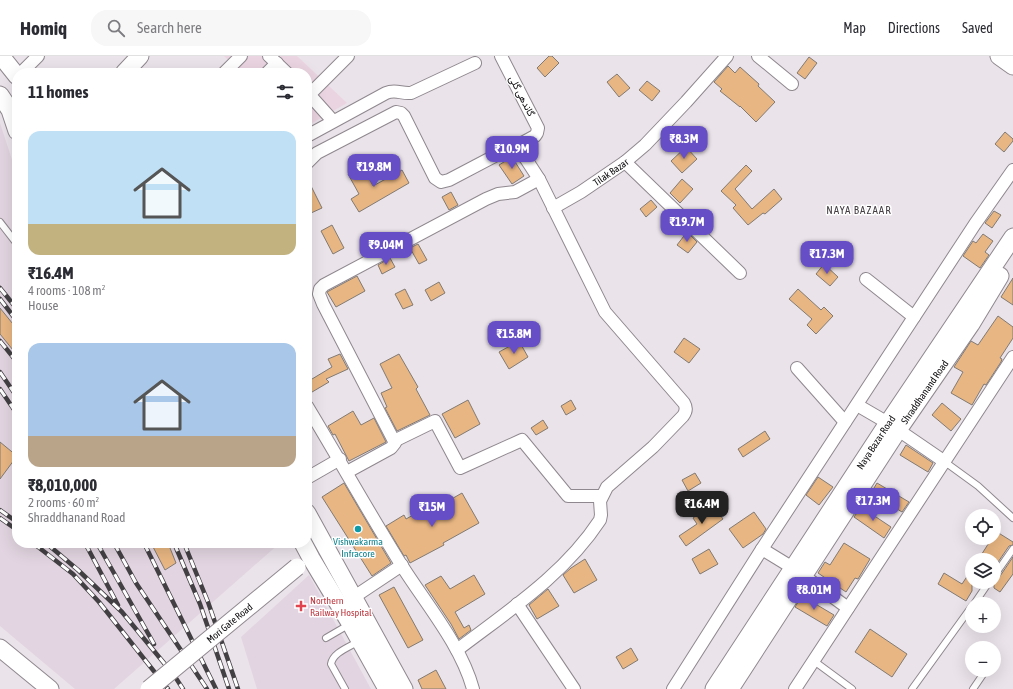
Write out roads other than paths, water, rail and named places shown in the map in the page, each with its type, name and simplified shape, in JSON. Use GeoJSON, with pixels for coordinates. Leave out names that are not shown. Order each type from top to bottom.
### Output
{"type":"FeatureCollection","features":[{"type":"Feature","properties":{"kind":"street"},"geometry":{"type":"LineString","coordinates":[[1,56],[12,70]]}},
{"type":"Feature","properties":{"kind":"street"},"geometry":{"type":"LineString","coordinates":[[26,68],[38,56]]}},
{"type":"Feature","properties":{"kind":"street"},"geometry":{"type":"LineString","coordinates":[[129,68],[140,56]]}},
{"type":"Feature","properties":{"kind":"street"},"geometry":{"type":"LineString","coordinates":[[229,68],[241,56]]}},
{"type":"Feature","properties":{"kind":"street"},"geometry":{"type":"LineString","coordinates":[[312,90],[348,56]]}},
{"type":"Feature","properties":{"kind":"street","name":"گاندھی گلی"},"geometry":{"type":"LineString","coordinates":[[312,158],[317,153],[396,112],[404,116],[435,178],[441,182],[449,180],[508,149],[513,148],[535,136],[538,128],[501,56]]}},
{"type":"Feature","properties":{"kind":"street","name":"Tilak Bazar"},"geometry":{"type":"LineString","coordinates":[[553,208],[581,192],[625,162],[645,145],[727,56]]}},
{"type":"Feature","properties":{"kind":"street"},"geometry":{"type":"LineString","coordinates":[[758,56],[792,84]]}},
{"type":"Feature","properties":{"kind":"street"},"geometry":{"type":"LineString","coordinates":[[999,56],[1013,66]]}},
{"type":"Feature","properties":{"kind":"street"},"geometry":{"type":"LineString","coordinates":[[273,60],[282,68]]}},
{"type":"Feature","properties":{"kind":"street"},"geometry":{"type":"LineString","coordinates":[[312,133],[392,90],[411,93],[475,63]]}},
{"type":"Feature","properties":{"kind":"street"},"geometry":{"type":"LineString","coordinates":[[0,95],[10,110],[12,116]]}},
{"type":"Feature","properties":{"kind":"street"},"geometry":{"type":"LineString","coordinates":[[312,98],[333,121]]}},
{"type":"Feature","properties":{"kind":"street"},"geometry":{"type":"LineString","coordinates":[[457,650],[548,580],[560,569],[598,523],[601,515],[601,496],[607,487],[653,447],[683,416],[686,407],[605,312],[539,179],[522,153],[513,148]]}},
{"type":"Feature","properties":{"kind":"street"},"geometry":{"type":"LineString","coordinates":[[625,162],[740,273]]}},
{"type":"Feature","properties":{"kind":"street"},"geometry":{"type":"LineString","coordinates":[[673,689],[856,405],[975,224],[1013,170]]}},
{"type":"Feature","properties":{"kind":"street"},"geometry":{"type":"LineString","coordinates":[[347,472],[391,448],[394,444],[394,440],[323,304],[319,294],[320,289],[324,285],[486,199],[498,194],[515,192],[539,179]]}},
{"type":"Feature","properties":{"kind":"street","name":"Naya Bazar Road"},"geometry":{"type":"LineString","coordinates":[[714,689],[799,572],[1013,237]]}},
{"type":"Feature","properties":{"kind":"street","name":"Shraddhanand Road"},"geometry":{"type":"LineString","coordinates":[[893,426],[970,324],[1013,255]]}},
{"type":"Feature","properties":{"kind":"street"},"geometry":{"type":"LineString","coordinates":[[866,279],[914,317]]}},
{"type":"Feature","properties":{"kind":"street"},"geometry":{"type":"LineString","coordinates":[[795,689],[1013,357]]}},
{"type":"Feature","properties":{"kind":"street"},"geometry":{"type":"LineString","coordinates":[[797,368],[845,422]]}},
{"type":"Feature","properties":{"kind":"street"},"geometry":{"type":"LineString","coordinates":[[856,405],[893,426],[945,462]]}},
{"type":"Feature","properties":{"kind":"street"},"geometry":{"type":"LineString","coordinates":[[312,414],[402,566],[457,650],[470,678],[473,689]]}},
{"type":"Feature","properties":{"kind":"street"},"geometry":{"type":"LineString","coordinates":[[394,440],[435,422],[460,468],[522,440],[568,496],[601,496]]}},
{"type":"Feature","properties":{"kind":"street"},"geometry":{"type":"LineString","coordinates":[[312,475],[340,459]]}},
{"type":"Feature","properties":{"kind":"street"},"geometry":{"type":"LineString","coordinates":[[312,522],[354,597],[357,628],[384,687]]}},
{"type":"Feature","properties":{"kind":"street","name":"Mori Gate Road"},"geometry":{"type":"LineString","coordinates":[[148,689],[325,547]]}},
{"type":"Feature","properties":{"kind":"street"},"geometry":{"type":"LineString","coordinates":[[303,548],[304,563],[404,689]]}},
{"type":"Feature","properties":{"kind":"street"},"geometry":{"type":"LineString","coordinates":[[762,549],[799,572],[848,608]]}},
{"type":"Feature","properties":{"kind":"street"},"geometry":{"type":"LineString","coordinates":[[354,597],[402,566]]}},
{"type":"Feature","properties":{"kind":"street"},"geometry":{"type":"LineString","coordinates":[[730,689],[799,572]]}},
{"type":"Feature","properties":{"kind":"street"},"geometry":{"type":"LineString","coordinates":[[517,604],[574,689]]}},
{"type":"Feature","properties":{"kind":"street"},"geometry":{"type":"LineString","coordinates":[[0,648],[50,689]]}},
{"type":"Feature","properties":{"kind":"lane"},"geometry":{"type":"LineString","coordinates":[[0,222],[12,238]]}},
{"type":"Feature","properties":{"kind":"lane"},"geometry":{"type":"LineString","coordinates":[[945,462],[978,486],[1013,518]]}},
{"type":"Feature","properties":{"kind":"lane"},"geometry":{"type":"LineString","coordinates":[[1001,566],[1013,549]]}},
{"type":"Feature","properties":{"kind":"lane"},"geometry":{"type":"LineString","coordinates":[[912,689],[965,616]]}},
{"type":"Feature","properties":{"kind":"lane"},"geometry":{"type":"LineString","coordinates":[[326,638],[357,628]]}},
{"type":"Feature","properties":{"kind":"lane"},"geometry":{"type":"LineString","coordinates":[[345,689],[331,664],[336,655],[357,628]]}},
{"type":"Feature","properties":{"kind":"lane"},"geometry":{"type":"LineString","coordinates":[[814,661],[852,689]]}},
{"type":"Feature","properties":{"kind":"lane"},"geometry":{"type":"LineString","coordinates":[[973,689],[981,677]]}},
{"type":"Feature","properties":{"kind":"railway"},"geometry":{"type":"LineString","coordinates":[[0,288],[12,303]]}},
{"type":"Feature","properties":{"kind":"railway"},"geometry":{"type":"LineString","coordinates":[[0,299],[12,315]]}},
{"type":"Feature","properties":{"kind":"railway"},"geometry":{"type":"LineString","coordinates":[[0,341],[12,356]]}},
{"type":"Feature","properties":{"kind":"railway"},"geometry":{"type":"LineString","coordinates":[[0,372],[12,390]]}},
{"type":"Feature","properties":{"kind":"railway"},"geometry":{"type":"LineString","coordinates":[[0,389],[12,407]]}},
{"type":"Feature","properties":{"kind":"railway"},"geometry":{"type":"LineString","coordinates":[[0,510],[12,518]]}},
{"type":"Feature","properties":{"kind":"railway"},"geometry":{"type":"LineString","coordinates":[[0,518],[12,526]]}},
{"type":"Feature","properties":{"kind":"railway"},"geometry":{"type":"LineString","coordinates":[[39,548],[73,574],[99,602],[168,689]]}},
{"type":"Feature","properties":{"kind":"railway"},"geometry":{"type":"LineString","coordinates":[[52,548],[78,570],[122,612],[173,674]]}},
{"type":"Feature","properties":{"kind":"railway"},"geometry":{"type":"LineString","coordinates":[[88,548],[118,605]]}},
{"type":"Feature","properties":{"kind":"railway"},"geometry":{"type":"LineString","coordinates":[[100,548],[154,644]]}},
{"type":"Feature","properties":{"kind":"railway"},"geometry":{"type":"LineString","coordinates":[[117,548],[136,583],[207,689]]}},
{"type":"Feature","properties":{"kind":"railway"},"geometry":{"type":"LineString","coordinates":[[146,548],[216,689]]}},
{"type":"Feature","properties":{"kind":"railway"},"geometry":{"type":"LineString","coordinates":[[176,548],[200,604],[229,689]]}},
{"type":"Feature","properties":{"kind":"railway"},"geometry":{"type":"LineString","coordinates":[[186,548],[208,602],[238,689]]}},
{"type":"Feature","properties":{"kind":"railway"},"geometry":{"type":"LineString","coordinates":[[170,669],[183,689]]}},
{"type":"Feature","properties":{"kind":"place","name":"Vishwakarma Infracore"},"geometry":{"type":"Point","coordinates":[358,529]}},
{"type":"Feature","properties":{"kind":"place","name":"Northern Railway Hospital"},"geometry":{"type":"Point","coordinates":[301,606]}},
{"type":"Feature","properties":{"kind":"district","name":"NAYA BAZAAR"},"geometry":{"type":"Point","coordinates":[859,210]}}]}
